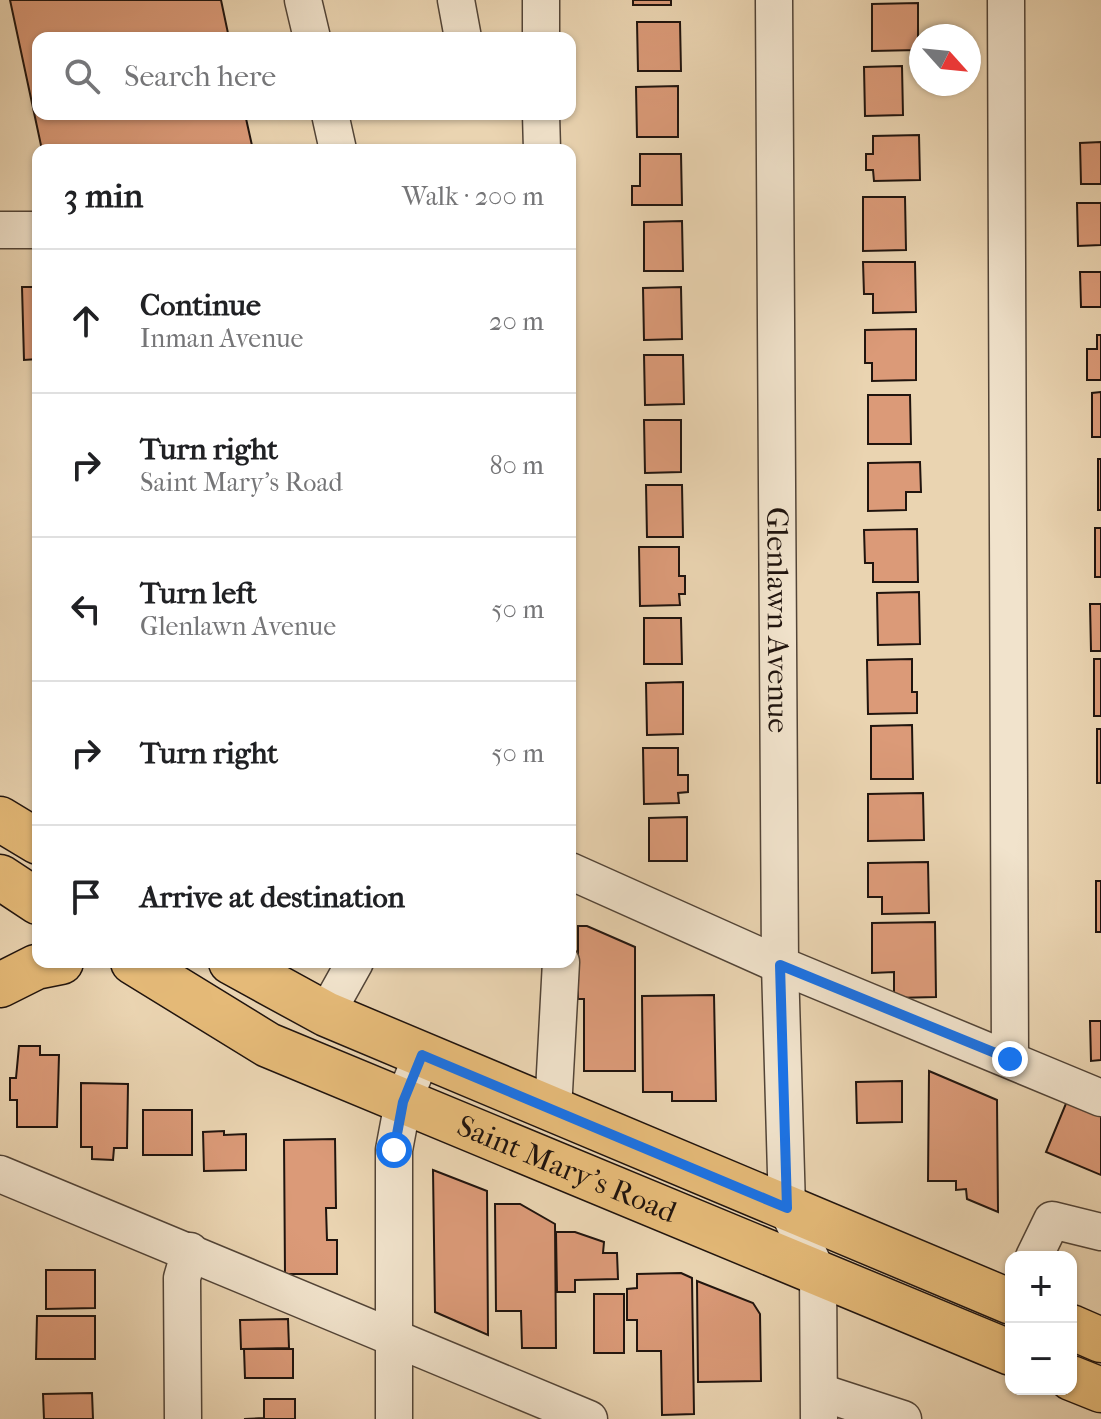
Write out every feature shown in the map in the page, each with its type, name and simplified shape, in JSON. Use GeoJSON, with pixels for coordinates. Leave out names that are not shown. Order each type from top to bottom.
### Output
{"type":"FeatureCollection","features":[{"type":"Feature","properties":{"kind":"main road"},"geometry":{"type":"LineString","coordinates":[[0,819],[32,838]]}},
{"type":"Feature","properties":{"kind":"main road"},"geometry":{"type":"LineString","coordinates":[[0,877],[32,898]]}},
{"type":"Feature","properties":{"kind":"main road"},"geometry":{"type":"LineString","coordinates":[[0,985],[34,968]]}},
{"type":"Feature","properties":{"kind":"main road","name":"Saint Mary’s Road"},"geometry":{"type":"LineString","coordinates":[[143,968],[268,1045],[403,1102],[802,1240],[1005,1300]]}},
{"type":"Feature","properties":{"kind":"main road","name":"Saint Mary’s Road"},"geometry":{"type":"LineString","coordinates":[[242,968],[326,1014],[553,1110],[1005,1350]]}},
{"type":"Feature","properties":{"kind":"main road"},"geometry":{"type":"LineString","coordinates":[[1077,1330],[1101,1340]]}},
{"type":"Feature","properties":{"kind":"main road"},"geometry":{"type":"LineString","coordinates":[[1077,1380],[1101,1390]]}},
{"type":"Feature","properties":{"kind":"street"},"geometry":{"type":"LineString","coordinates":[[303,0],[311,32]]}},
{"type":"Feature","properties":{"kind":"street"},"geometry":{"type":"LineString","coordinates":[[456,0],[462,32]]}},
{"type":"Feature","properties":{"kind":"street"},"geometry":{"type":"LineString","coordinates":[[541,0],[541,32]]}},
{"type":"Feature","properties":{"kind":"street","name":"Glenlawn Avenue"},"geometry":{"type":"LineString","coordinates":[[774,0],[780,965],[802,1240],[820,1405]]}},
{"type":"Feature","properties":{"kind":"street"},"geometry":{"type":"LineString","coordinates":[[1006,0],[1010,1059]]}},
{"type":"Feature","properties":{"kind":"street"},"geometry":{"type":"LineString","coordinates":[[331,120],[337,144]]}},
{"type":"Feature","properties":{"kind":"street"},"geometry":{"type":"LineString","coordinates":[[541,120],[542,144]]}},
{"type":"Feature","properties":{"kind":"street"},"geometry":{"type":"LineString","coordinates":[[0,230],[32,230]]}},
{"type":"Feature","properties":{"kind":"street"},"geometry":{"type":"LineString","coordinates":[[576,885],[780,965],[1101,1098]]}},
{"type":"Feature","properties":{"kind":"street"},"geometry":{"type":"LineString","coordinates":[[326,1014],[352,968]]}},
{"type":"Feature","properties":{"kind":"street"},"geometry":{"type":"LineString","coordinates":[[553,1110],[561,968]]}},
{"type":"Feature","properties":{"kind":"street"},"geometry":{"type":"LineString","coordinates":[[394,1419],[394,1150],[403,1102],[422,1055]]}},
{"type":"Feature","properties":{"kind":"street"},"geometry":{"type":"LineString","coordinates":[[0,1174],[589,1419]]}},
{"type":"Feature","properties":{"kind":"street"},"geometry":{"type":"LineString","coordinates":[[1037,1251],[1052,1220],[1101,1232]]}},
{"type":"Feature","properties":{"kind":"street"},"geometry":{"type":"LineString","coordinates":[[183,1419],[182,1278],[190,1251]]}},
{"type":"Feature","properties":{"kind":"street"},"geometry":{"type":"LineString","coordinates":[[820,1405],[903,1419]]}},
{"type":"Feature","properties":{"kind":"building"},"geometry":{"type":"Polygon","coordinates":[[[10,0],[221,0],[228,32],[32,32],[32,103],[10,0]]]}},
{"type":"Feature","properties":{"kind":"building"},"geometry":{"type":"Polygon","coordinates":[[[633,0],[671,0],[671,5],[633,5],[633,0]]]}},
{"type":"Feature","properties":{"kind":"building"},"geometry":{"type":"Polygon","coordinates":[[[918,3],[918,24],[909,24],[909,50],[872,51],[872,4],[918,3]]]}},
{"type":"Feature","properties":{"kind":"building"},"geometry":{"type":"Polygon","coordinates":[[[637,22],[680,22],[681,71],[638,71],[637,22]]]}},
{"type":"Feature","properties":{"kind":"building"},"geometry":{"type":"Polygon","coordinates":[[[902,66],[903,115],[865,116],[864,67],[902,66]]]}},
{"type":"Feature","properties":{"kind":"building"},"geometry":{"type":"Polygon","coordinates":[[[678,86],[678,137],[637,137],[636,87],[678,86]]]}},
{"type":"Feature","properties":{"kind":"building"},"geometry":{"type":"Polygon","coordinates":[[[36,120],[246,120],[252,144],[41,144],[36,120]]]}},
{"type":"Feature","properties":{"kind":"building"},"geometry":{"type":"Polygon","coordinates":[[[919,135],[920,180],[874,181],[873,170],[866,170],[866,154],[873,154],[873,136],[919,135]]]}},
{"type":"Feature","properties":{"kind":"building"},"geometry":{"type":"Polygon","coordinates":[[[1101,142],[1101,184],[1081,184],[1080,143],[1101,142]]]}},
{"type":"Feature","properties":{"kind":"building"},"geometry":{"type":"Polygon","coordinates":[[[640,154],[681,154],[682,205],[632,205],[632,186],[640,186],[640,154]]]}},
{"type":"Feature","properties":{"kind":"building"},"geometry":{"type":"Polygon","coordinates":[[[863,197],[905,197],[906,250],[863,251],[863,197]]]}},
{"type":"Feature","properties":{"kind":"building"},"geometry":{"type":"Polygon","coordinates":[[[1077,203],[1101,203],[1101,245],[1078,246],[1077,203]]]}},
{"type":"Feature","properties":{"kind":"building"},"geometry":{"type":"Polygon","coordinates":[[[682,221],[683,271],[644,271],[644,222],[682,221]]]}},
{"type":"Feature","properties":{"kind":"building"},"geometry":{"type":"Polygon","coordinates":[[[863,262],[915,262],[916,312],[873,313],[873,294],[864,294],[863,262]]]}},
{"type":"Feature","properties":{"kind":"building"},"geometry":{"type":"Polygon","coordinates":[[[1080,272],[1101,272],[1101,307],[1081,307],[1080,272]]]}},
{"type":"Feature","properties":{"kind":"building"},"geometry":{"type":"Polygon","coordinates":[[[22,287],[32,287],[32,359],[24,360],[22,287]]]}},
{"type":"Feature","properties":{"kind":"building"},"geometry":{"type":"Polygon","coordinates":[[[681,287],[682,339],[644,340],[643,288],[681,287]]]}},
{"type":"Feature","properties":{"kind":"building"},"geometry":{"type":"Polygon","coordinates":[[[916,329],[916,380],[872,381],[872,363],[865,363],[865,330],[916,329]]]}},
{"type":"Feature","properties":{"kind":"building"},"geometry":{"type":"Polygon","coordinates":[[[1097,335],[1101,335],[1101,380],[1087,380],[1087,349],[1097,349],[1097,335]]]}},
{"type":"Feature","properties":{"kind":"building"},"geometry":{"type":"Polygon","coordinates":[[[644,355],[683,355],[684,404],[645,405],[644,355]]]}},
{"type":"Feature","properties":{"kind":"building"},"geometry":{"type":"Polygon","coordinates":[[[1101,392],[1101,437],[1092,437],[1092,393],[1101,392]]]}},
{"type":"Feature","properties":{"kind":"building"},"geometry":{"type":"Polygon","coordinates":[[[868,395],[910,395],[911,444],[868,444],[868,395]]]}},
{"type":"Feature","properties":{"kind":"building"},"geometry":{"type":"Polygon","coordinates":[[[644,420],[681,420],[681,472],[645,473],[644,420]]]}},
{"type":"Feature","properties":{"kind":"building"},"geometry":{"type":"Polygon","coordinates":[[[1098,459],[1101,459],[1101,510],[1098,510],[1098,459]]]}},
{"type":"Feature","properties":{"kind":"building"},"geometry":{"type":"Polygon","coordinates":[[[920,462],[921,492],[906,492],[906,510],[868,511],[868,463],[920,462]]]}},
{"type":"Feature","properties":{"kind":"building"},"geometry":{"type":"Polygon","coordinates":[[[646,485],[682,485],[683,537],[647,537],[646,485]]]}},
{"type":"Feature","properties":{"kind":"building"},"geometry":{"type":"Polygon","coordinates":[[[1095,528],[1101,528],[1101,577],[1095,577],[1095,528]]]}},
{"type":"Feature","properties":{"kind":"building"},"geometry":{"type":"Polygon","coordinates":[[[917,529],[918,582],[873,582],[873,563],[865,563],[864,530],[917,529]]]}},
{"type":"Feature","properties":{"kind":"building"},"geometry":{"type":"Polygon","coordinates":[[[639,547],[679,547],[679,576],[685,576],[685,594],[679,594],[680,605],[640,606],[639,547]]]}},
{"type":"Feature","properties":{"kind":"building"},"geometry":{"type":"Polygon","coordinates":[[[919,592],[920,644],[878,645],[877,593],[919,592]]]}},
{"type":"Feature","properties":{"kind":"building"},"geometry":{"type":"Polygon","coordinates":[[[1090,604],[1101,604],[1101,651],[1091,651],[1090,604]]]}},
{"type":"Feature","properties":{"kind":"building"},"geometry":{"type":"Polygon","coordinates":[[[644,618],[681,618],[682,664],[644,664],[644,618]]]}},
{"type":"Feature","properties":{"kind":"building"},"geometry":{"type":"Polygon","coordinates":[[[912,659],[912,692],[917,692],[917,713],[868,714],[867,660],[912,659]]]}},
{"type":"Feature","properties":{"kind":"building"},"geometry":{"type":"Polygon","coordinates":[[[1094,659],[1101,659],[1101,716],[1094,716],[1094,659]]]}},
{"type":"Feature","properties":{"kind":"building"},"geometry":{"type":"Polygon","coordinates":[[[683,682],[683,734],[647,735],[646,683],[683,682]]]}},
{"type":"Feature","properties":{"kind":"building"},"geometry":{"type":"Polygon","coordinates":[[[912,725],[913,779],[871,779],[871,726],[912,725]]]}},
{"type":"Feature","properties":{"kind":"building"},"geometry":{"type":"Polygon","coordinates":[[[1097,729],[1101,729],[1101,783],[1097,783],[1097,729]]]}},
{"type":"Feature","properties":{"kind":"building"},"geometry":{"type":"Polygon","coordinates":[[[643,748],[678,748],[678,775],[688,775],[688,792],[678,793],[679,803],[644,804],[643,748]]]}},
{"type":"Feature","properties":{"kind":"building"},"geometry":{"type":"Polygon","coordinates":[[[923,793],[924,840],[868,841],[868,794],[923,793]]]}},
{"type":"Feature","properties":{"kind":"building"},"geometry":{"type":"Polygon","coordinates":[[[687,817],[687,861],[649,861],[649,818],[687,817]]]}},
{"type":"Feature","properties":{"kind":"building"},"geometry":{"type":"Polygon","coordinates":[[[928,862],[929,913],[882,914],[882,897],[868,897],[868,863],[928,862]]]}},
{"type":"Feature","properties":{"kind":"building"},"geometry":{"type":"Polygon","coordinates":[[[1096,881],[1101,881],[1101,932],[1096,932],[1096,881]]]}},
{"type":"Feature","properties":{"kind":"building"},"geometry":{"type":"Polygon","coordinates":[[[935,922],[936,997],[894,998],[894,972],[872,973],[872,923],[935,922]]]}},
{"type":"Feature","properties":{"kind":"building"},"geometry":{"type":"Polygon","coordinates":[[[578,926],[587,926],[635,947],[635,1071],[584,1071],[584,999],[578,999],[578,926]]]}},
{"type":"Feature","properties":{"kind":"building"},"geometry":{"type":"Polygon","coordinates":[[[714,995],[716,1101],[672,1101],[672,1092],[643,1092],[642,996],[714,995]]]}},
{"type":"Feature","properties":{"kind":"building"},"geometry":{"type":"Polygon","coordinates":[[[1090,1021],[1101,1021],[1101,1060],[1091,1061],[1090,1021]]]}},
{"type":"Feature","properties":{"kind":"building"},"geometry":{"type":"Polygon","coordinates":[[[19,1046],[40,1046],[40,1055],[59,1055],[57,1127],[17,1127],[17,1100],[10,1100],[10,1078],[16,1078],[19,1046]]]}},
{"type":"Feature","properties":{"kind":"building"},"geometry":{"type":"Polygon","coordinates":[[[929,1071],[997,1100],[998,1212],[967,1199],[966,1189],[956,1190],[956,1181],[928,1181],[929,1071]]]}},
{"type":"Feature","properties":{"kind":"building"},"geometry":{"type":"Polygon","coordinates":[[[902,1081],[902,1122],[857,1123],[856,1082],[902,1081]]]}},
{"type":"Feature","properties":{"kind":"building"},"geometry":{"type":"Polygon","coordinates":[[[81,1083],[128,1084],[127,1148],[114,1148],[113,1160],[92,1159],[92,1147],[81,1147],[81,1083]]]}},
{"type":"Feature","properties":{"kind":"building"},"geometry":{"type":"Polygon","coordinates":[[[1067,1101],[1101,1115],[1101,1175],[1046,1152],[1067,1101]]]}},
{"type":"Feature","properties":{"kind":"building"},"geometry":{"type":"Polygon","coordinates":[[[143,1110],[192,1110],[192,1155],[143,1155],[143,1110]]]}},
{"type":"Feature","properties":{"kind":"building"},"geometry":{"type":"Polygon","coordinates":[[[224,1131],[224,1135],[246,1134],[246,1170],[204,1171],[203,1132],[224,1131]]]}},
{"type":"Feature","properties":{"kind":"building"},"geometry":{"type":"Polygon","coordinates":[[[335,1139],[336,1208],[326,1208],[327,1240],[337,1240],[337,1274],[285,1274],[284,1140],[335,1139]]]}},
{"type":"Feature","properties":{"kind":"building"},"geometry":{"type":"Polygon","coordinates":[[[433,1170],[487,1191],[488,1335],[435,1312],[433,1170]]]}},
{"type":"Feature","properties":{"kind":"building"},"geometry":{"type":"Polygon","coordinates":[[[495,1204],[520,1204],[555,1224],[556,1348],[522,1348],[521,1311],[496,1311],[495,1204]]]}},
{"type":"Feature","properties":{"kind":"building"},"geometry":{"type":"Polygon","coordinates":[[[556,1232],[575,1232],[604,1242],[603,1253],[617,1253],[618,1279],[575,1280],[575,1292],[557,1292],[556,1232]]]}},
{"type":"Feature","properties":{"kind":"building"},"geometry":{"type":"Polygon","coordinates":[[[46,1270],[95,1270],[95,1308],[46,1309],[46,1270]]]}},
{"type":"Feature","properties":{"kind":"building"},"geometry":{"type":"Polygon","coordinates":[[[681,1273],[692,1278],[694,1414],[662,1415],[661,1351],[637,1351],[637,1320],[627,1320],[627,1289],[637,1288],[637,1274],[681,1273]]]}},
{"type":"Feature","properties":{"kind":"building"},"geometry":{"type":"Polygon","coordinates":[[[697,1281],[753,1303],[760,1314],[761,1381],[698,1382],[697,1281]]]}},
{"type":"Feature","properties":{"kind":"building"},"geometry":{"type":"Polygon","coordinates":[[[594,1294],[624,1294],[624,1353],[594,1353],[594,1294]]]}},
{"type":"Feature","properties":{"kind":"building"},"geometry":{"type":"Polygon","coordinates":[[[37,1316],[95,1316],[95,1359],[36,1359],[37,1316]]]}},
{"type":"Feature","properties":{"kind":"building"},"geometry":{"type":"Polygon","coordinates":[[[288,1319],[289,1348],[241,1349],[240,1320],[288,1319]]]}},
{"type":"Feature","properties":{"kind":"building"},"geometry":{"type":"Polygon","coordinates":[[[244,1349],[293,1349],[293,1378],[245,1378],[244,1349]]]}},
{"type":"Feature","properties":{"kind":"building"},"geometry":{"type":"Polygon","coordinates":[[[92,1393],[93,1419],[44,1419],[43,1394],[92,1393]]]}},
{"type":"Feature","properties":{"kind":"building"},"geometry":{"type":"Polygon","coordinates":[[[264,1399],[295,1399],[295,1419],[244,1419],[264,1418],[264,1399]]]}},
{"type":"Feature","properties":{"kind":"route"},"geometry":{"type":"LineString","coordinates":[[394,1150],[403,1102],[422,1055],[787,1208],[780,965],[1010,1059]]}}]}
